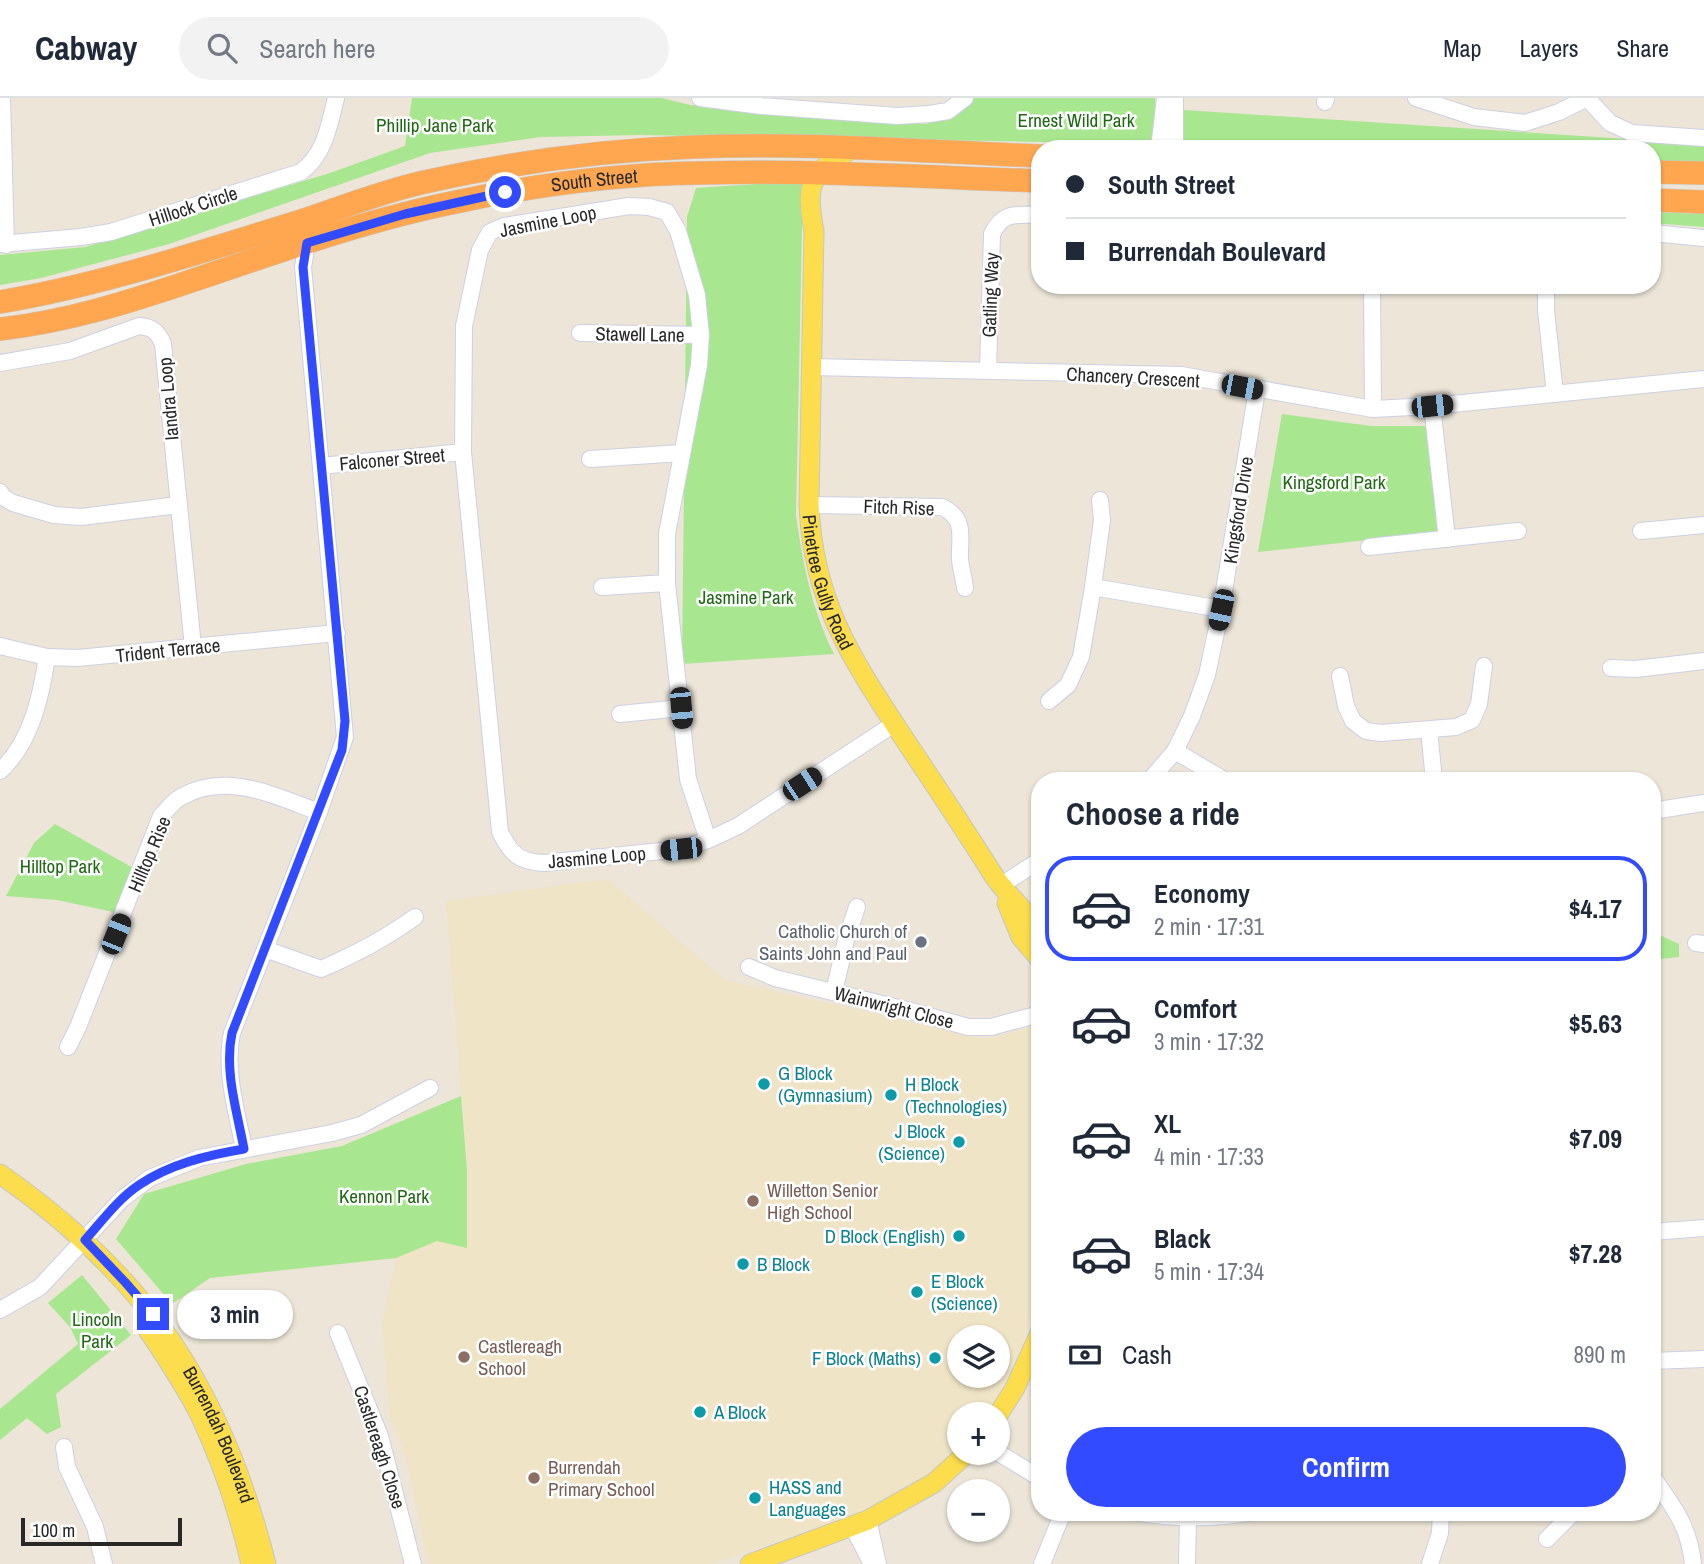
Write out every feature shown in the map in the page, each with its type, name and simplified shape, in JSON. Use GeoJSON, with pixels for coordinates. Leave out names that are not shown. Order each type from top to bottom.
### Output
{"type":"FeatureCollection","features":[{"type":"Feature","properties":{"kind":"highway","name":"South Street"},"geometry":{"type":"LineString","coordinates":[[0,302],[99,281],[417,184],[501,166],[645,149],[789,146],[1031,156]]}},
{"type":"Feature","properties":{"kind":"highway"},"geometry":{"type":"LineString","coordinates":[[1661,172],[1704,173]]}},
{"type":"Feature","properties":{"kind":"highway","name":"South Street"},"geometry":{"type":"LineString","coordinates":[[0,329],[48,321],[130,301],[301,252],[405,214],[455,202],[568,183],[698,173],[1031,181]]}},
{"type":"Feature","properties":{"kind":"highway"},"geometry":{"type":"LineString","coordinates":[[1661,200],[1704,202]]}},
{"type":"Feature","properties":{"kind":"main road"},"geometry":{"type":"LineString","coordinates":[[789,146],[803,156],[818,174],[827,164],[852,149]]}},
{"type":"Feature","properties":{"kind":"main road","name":"Pinetree Gully Road"},"geometry":{"type":"LineString","coordinates":[[818,174],[823,181],[821,214],[814,231],[809,505],[813,555],[830,613],[853,660],[1000,886],[1031,920]]}},
{"type":"Feature","properties":{"kind":"main road","name":"Pinetree Gully Road"},"geometry":{"type":"LineString","coordinates":[[1000,886],[1021,937],[1031,949]]}},
{"type":"Feature","properties":{"kind":"main road","name":"Burrendah Boulevard"},"geometry":{"type":"LineString","coordinates":[[0,1174],[125,1282],[157,1320],[211,1408],[235,1461],[254,1517],[265,1564]]}},
{"type":"Feature","properties":{"kind":"main road","name":"Burrendah Boulevard"},"geometry":{"type":"LineString","coordinates":[[0,1189],[80,1245],[143,1322],[199,1413],[222,1465],[241,1521],[251,1564]]}},
{"type":"Feature","properties":{"kind":"main road"},"geometry":{"type":"LineString","coordinates":[[1007,1402],[1031,1354]]}},
{"type":"Feature","properties":{"kind":"main road"},"geometry":{"type":"LineString","coordinates":[[775,1564],[862,1528],[934,1483],[954,1465]]}},
{"type":"Feature","properties":{"kind":"main road"},"geometry":{"type":"LineString","coordinates":[[750,1564],[862,1528]]}},
{"type":"Feature","properties":{"kind":"street"},"geometry":{"type":"LineString","coordinates":[[2,98],[3,244]]}},
{"type":"Feature","properties":{"kind":"street","name":"Hillock Circle"},"geometry":{"type":"LineString","coordinates":[[3,244],[111,232],[301,172],[320,154],[336,98]]}},
{"type":"Feature","properties":{"kind":"street"},"geometry":{"type":"LineString","coordinates":[[700,98],[761,106],[897,116],[948,111],[965,98]]}},
{"type":"Feature","properties":{"kind":"street"},"geometry":{"type":"LineString","coordinates":[[1160,140],[1165,98]]}},
{"type":"Feature","properties":{"kind":"street"},"geometry":{"type":"LineString","coordinates":[[1175,98],[1175,140]]}},
{"type":"Feature","properties":{"kind":"street"},"geometry":{"type":"LineString","coordinates":[[1416,98],[1474,117],[1525,123],[1559,112],[1587,98],[1610,123],[1632,133],[1704,138]]}},
{"type":"Feature","properties":{"kind":"street","name":"Jasmine Loop"},"geometry":{"type":"LineString","coordinates":[[708,840],[688,779],[667,583],[667,534],[699,365],[701,335],[697,295],[678,231],[667,212],[649,207],[629,206],[504,226],[491,232],[480,250],[464,326],[463,452],[500,832],[508,848],[524,860],[544,863],[681,849],[708,840],[738,826],[894,724]]}},
{"type":"Feature","properties":{"kind":"street","name":"Gatling Way"},"geometry":{"type":"LineString","coordinates":[[988,370],[992,234],[997,223],[1006,216],[1031,215]]}},
{"type":"Feature","properties":{"kind":"street"},"geometry":{"type":"LineString","coordinates":[[244,1149],[228,1051],[232,1033],[319,812],[345,737],[301,252],[293,223]]}},
{"type":"Feature","properties":{"kind":"street"},"geometry":{"type":"LineString","coordinates":[[1661,234],[1704,238]]}},
{"type":"Feature","properties":{"kind":"street"},"geometry":{"type":"LineString","coordinates":[[1372,294],[1373,408]]}},
{"type":"Feature","properties":{"kind":"street"},"geometry":{"type":"LineString","coordinates":[[1546,294],[1555,394]]}},
{"type":"Feature","properties":{"kind":"street","name":"Iandra Loop"},"geometry":{"type":"LineString","coordinates":[[0,363],[70,351],[139,326],[149,327],[158,333],[163,344],[192,647]]}},
{"type":"Feature","properties":{"kind":"street","name":"Stawell Lane"},"geometry":{"type":"LineString","coordinates":[[580,333],[701,335]]}},
{"type":"Feature","properties":{"kind":"street","name":"Chancery Crescent"},"geometry":{"type":"LineString","coordinates":[[811,366],[1181,376],[1373,408],[1432,406],[1704,379]]}},
{"type":"Feature","properties":{"kind":"street","name":"Kingsford Drive"},"geometry":{"type":"LineString","coordinates":[[1157,772],[1175,751],[1200,695],[1221,610],[1257,390]]}},
{"type":"Feature","properties":{"kind":"street"},"geometry":{"type":"LineString","coordinates":[[1432,406],[1447,539]]}},
{"type":"Feature","properties":{"kind":"street","name":"Falconer Street"},"geometry":{"type":"LineString","coordinates":[[321,466],[463,452]]}},
{"type":"Feature","properties":{"kind":"street"},"geometry":{"type":"LineString","coordinates":[[590,458],[682,453]]}},
{"type":"Feature","properties":{"kind":"street"},"geometry":{"type":"LineString","coordinates":[[0,492],[3,498],[13,503],[54,515],[81,517],[178,505]]}},
{"type":"Feature","properties":{"kind":"street"},"geometry":{"type":"LineString","coordinates":[[1049,701],[1068,685],[1081,657],[1093,587],[1101,520],[1100,500]]}},
{"type":"Feature","properties":{"kind":"street","name":"Fitch Rise"},"geometry":{"type":"LineString","coordinates":[[809,505],[942,507],[954,513],[960,526],[965,588]]}},
{"type":"Feature","properties":{"kind":"street"},"geometry":{"type":"LineString","coordinates":[[1641,531],[1704,525]]}},
{"type":"Feature","properties":{"kind":"street"},"geometry":{"type":"LineString","coordinates":[[1369,547],[1518,531]]}},
{"type":"Feature","properties":{"kind":"street"},"geometry":{"type":"LineString","coordinates":[[602,587],[667,583]]}},
{"type":"Feature","properties":{"kind":"street"},"geometry":{"type":"LineString","coordinates":[[1093,587],[1221,610]]}},
{"type":"Feature","properties":{"kind":"street","name":"Trident Terrace"},"geometry":{"type":"LineString","coordinates":[[0,646],[47,657],[78,658],[337,634]]}},
{"type":"Feature","properties":{"kind":"street"},"geometry":{"type":"LineString","coordinates":[[0,771],[18,751],[29,729],[47,657]]}},
{"type":"Feature","properties":{"kind":"street"},"geometry":{"type":"LineString","coordinates":[[1612,668],[1636,669],[1704,661]]}},
{"type":"Feature","properties":{"kind":"street"},"geometry":{"type":"LineString","coordinates":[[1340,676],[1346,706],[1353,721],[1366,731],[1381,733],[1429,730],[1456,727],[1472,720],[1479,704],[1484,666]]}},
{"type":"Feature","properties":{"kind":"street"},"geometry":{"type":"LineString","coordinates":[[620,713],[681,708]]}},
{"type":"Feature","properties":{"kind":"street"},"geometry":{"type":"LineString","coordinates":[[1429,730],[1433,772]]}},
{"type":"Feature","properties":{"kind":"street"},"geometry":{"type":"LineString","coordinates":[[1175,751],[1210,772]]}},
{"type":"Feature","properties":{"kind":"street","name":"Hilltop Rise"},"geometry":{"type":"LineString","coordinates":[[68,1048],[161,816],[178,798],[196,790],[220,786],[249,787],[319,812]]}},
{"type":"Feature","properties":{"kind":"street"},"geometry":{"type":"LineString","coordinates":[[1661,810],[1704,803]]}},
{"type":"Feature","properties":{"kind":"street"},"geometry":{"type":"LineString","coordinates":[[1000,886],[1031,866]]}},
{"type":"Feature","properties":{"kind":"street"},"geometry":{"type":"LineString","coordinates":[[834,992],[857,907]]}},
{"type":"Feature","properties":{"kind":"street"},"geometry":{"type":"LineString","coordinates":[[265,949],[321,969],[397,931],[415,918]]}},
{"type":"Feature","properties":{"kind":"street","name":"Wainwright Close"},"geometry":{"type":"LineString","coordinates":[[750,967],[775,978],[968,1027],[991,1027],[1031,1016]]}},
{"type":"Feature","properties":{"kind":"street"},"geometry":{"type":"LineString","coordinates":[[0,1310],[40,1287],[139,1184],[199,1158],[361,1125],[430,1088]]}},
{"type":"Feature","properties":{"kind":"street"},"geometry":{"type":"LineString","coordinates":[[1661,1230],[1704,1228]]}},
{"type":"Feature","properties":{"kind":"street","name":"Castlereagh Close"},"geometry":{"type":"LineString","coordinates":[[338,1333],[380,1436],[412,1564]]}},
{"type":"Feature","properties":{"kind":"street"},"geometry":{"type":"LineString","coordinates":[[1661,1361],[1704,1359]]}},
{"type":"Feature","properties":{"kind":"street"},"geometry":{"type":"LineString","coordinates":[[64,1447],[67,1467],[94,1527],[104,1564]]}},
{"type":"Feature","properties":{"kind":"street"},"geometry":{"type":"LineString","coordinates":[[1010,1460],[1031,1473]]}},
{"type":"Feature","properties":{"kind":"street"},"geometry":{"type":"LineString","coordinates":[[1661,1490],[1689,1535],[1693,1564]]}},
{"type":"Feature","properties":{"kind":"street"},"geometry":{"type":"LineString","coordinates":[[1042,1564],[1059,1521]]}},
{"type":"Feature","properties":{"kind":"street"},"geometry":{"type":"LineString","coordinates":[[1187,1564],[1188,1521]]}},
{"type":"Feature","properties":{"kind":"street"},"geometry":{"type":"LineString","coordinates":[[1430,1564],[1440,1533],[1441,1521]]}},
{"type":"Feature","properties":{"kind":"street"},"geometry":{"type":"LineString","coordinates":[[1548,1539],[1565,1521]]}},
{"type":"Feature","properties":{"kind":"street"},"geometry":{"type":"LineString","coordinates":[[862,1528],[872,1564]]}},
{"type":"Feature","properties":{"kind":"street"},"geometry":{"type":"LineString","coordinates":[[862,1528],[878,1564]]}},
{"type":"Feature","properties":{"kind":"shaded area","name":"Willetton Senior High School"},"geometry":{"type":"Polygon","coordinates":[[[608,879],[725,980],[986,1039],[1031,1028],[1031,1316],[1025,1338],[1010,1370],[1010,1325],[947,1325],[947,1388],[1001,1388],[995,1401],[947,1402],[947,1457],[917,1483],[886,1503],[830,1528],[795,1536],[710,1564],[429,1564],[406,1458],[390,1417],[382,1321],[396,1258],[437,1241],[467,1247],[467,1171],[446,901],[608,879]]]}},
{"type":"Feature","properties":{"kind":"green space"},"geometry":{"type":"Polygon","coordinates":[[[412,98],[662,98],[690,105],[927,124],[954,112],[965,98],[1155,98],[1158,140],[1031,142],[640,135],[541,137],[430,153],[169,244],[41,278],[0,285],[0,255],[85,247],[330,173],[405,146],[412,98]]]}},
{"type":"Feature","properties":{"kind":"green space"},"geometry":{"type":"Polygon","coordinates":[[[1184,110],[1643,140],[1184,140],[1184,110]]]}},
{"type":"Feature","properties":{"kind":"green space"},"geometry":{"type":"Polygon","coordinates":[[[1661,141],[1704,144],[1704,167],[1661,165],[1661,141]]]}},
{"type":"Feature","properties":{"kind":"green space","name":"Jasmine Park"},"geometry":{"type":"Polygon","coordinates":[[[803,181],[796,516],[809,587],[834,654],[682,664],[687,217],[696,188],[803,181]]]}},
{"type":"Feature","properties":{"kind":"green space"},"geometry":{"type":"Polygon","coordinates":[[[1661,212],[1704,214],[1704,227],[1661,224],[1661,212]]]}},
{"type":"Feature","properties":{"kind":"green space","name":"Kingsford Park"},"geometry":{"type":"Polygon","coordinates":[[[1282,414],[1371,426],[1428,426],[1439,532],[1258,552],[1282,414]]]}},
{"type":"Feature","properties":{"kind":"green space","name":"Hilltop Park"},"geometry":{"type":"Polygon","coordinates":[[[55,824],[135,869],[118,913],[57,900],[6,896],[34,843],[55,824]]]}},
{"type":"Feature","properties":{"kind":"green space"},"geometry":{"type":"Polygon","coordinates":[[[1661,936],[1679,944],[1679,957],[1661,959],[1661,936]]]}},
{"type":"Feature","properties":{"kind":"green space","name":"Kennon Park"},"geometry":{"type":"Polygon","coordinates":[[[461,1096],[467,1171],[467,1248],[437,1241],[396,1258],[210,1278],[172,1304],[116,1239],[144,1194],[246,1164],[342,1146],[461,1096]]]}},
{"type":"Feature","properties":{"kind":"green space","name":"Lincoln Park"},"geometry":{"type":"Polygon","coordinates":[[[82,1275],[131,1335],[56,1394],[61,1427],[47,1434],[27,1418],[0,1440],[0,1409],[78,1344],[70,1327],[48,1303],[82,1275]]]}},
{"type":"Feature","properties":{"kind":"place","name":"Catholic Church of Saints John and Paul"},"geometry":{"type":"Point","coordinates":[921,942]}},
{"type":"Feature","properties":{"kind":"place","name":"G Block (Gymnasium)"},"geometry":{"type":"Point","coordinates":[764,1084]}},
{"type":"Feature","properties":{"kind":"place","name":"H Block (Technologies)"},"geometry":{"type":"Point","coordinates":[891,1095]}},
{"type":"Feature","properties":{"kind":"place","name":"J Block (Science)"},"geometry":{"type":"Point","coordinates":[959,1142]}},
{"type":"Feature","properties":{"kind":"place","name":"Willetton Senior High School"},"geometry":{"type":"Point","coordinates":[753,1201]}},
{"type":"Feature","properties":{"kind":"place","name":"D Block (English)"},"geometry":{"type":"Point","coordinates":[959,1236]}},
{"type":"Feature","properties":{"kind":"place","name":"B Block"},"geometry":{"type":"Point","coordinates":[743,1264]}},
{"type":"Feature","properties":{"kind":"place","name":"E Block (Science)"},"geometry":{"type":"Point","coordinates":[917,1292]}},
{"type":"Feature","properties":{"kind":"place","name":"Castlereagh School"},"geometry":{"type":"Point","coordinates":[464,1357]}},
{"type":"Feature","properties":{"kind":"place","name":"F Block (Maths)"},"geometry":{"type":"Point","coordinates":[935,1358]}},
{"type":"Feature","properties":{"kind":"place","name":"A Block"},"geometry":{"type":"Point","coordinates":[700,1412]}},
{"type":"Feature","properties":{"kind":"place","name":"Burrendah Primary School"},"geometry":{"type":"Point","coordinates":[534,1478]}},
{"type":"Feature","properties":{"kind":"place","name":"HASS and Languages"},"geometry":{"type":"Point","coordinates":[755,1498]}},
{"type":"Feature","properties":{"kind":"route"},"geometry":{"type":"LineString","coordinates":[[153,1314],[85,1240],[139,1184],[199,1158],[244,1149],[228,1051],[232,1033],[319,812],[345,737],[303,267],[307,243],[405,214],[505,192]]}},
{"type":"Feature","properties":{"kind":"park label","name":"Ernest Wild Park"},"geometry":{"type":"Point","coordinates":[1076,120]}},
{"type":"Feature","properties":{"kind":"park label","name":"Phillip Jane Park"},"geometry":{"type":"Point","coordinates":[435,125]}}]}
